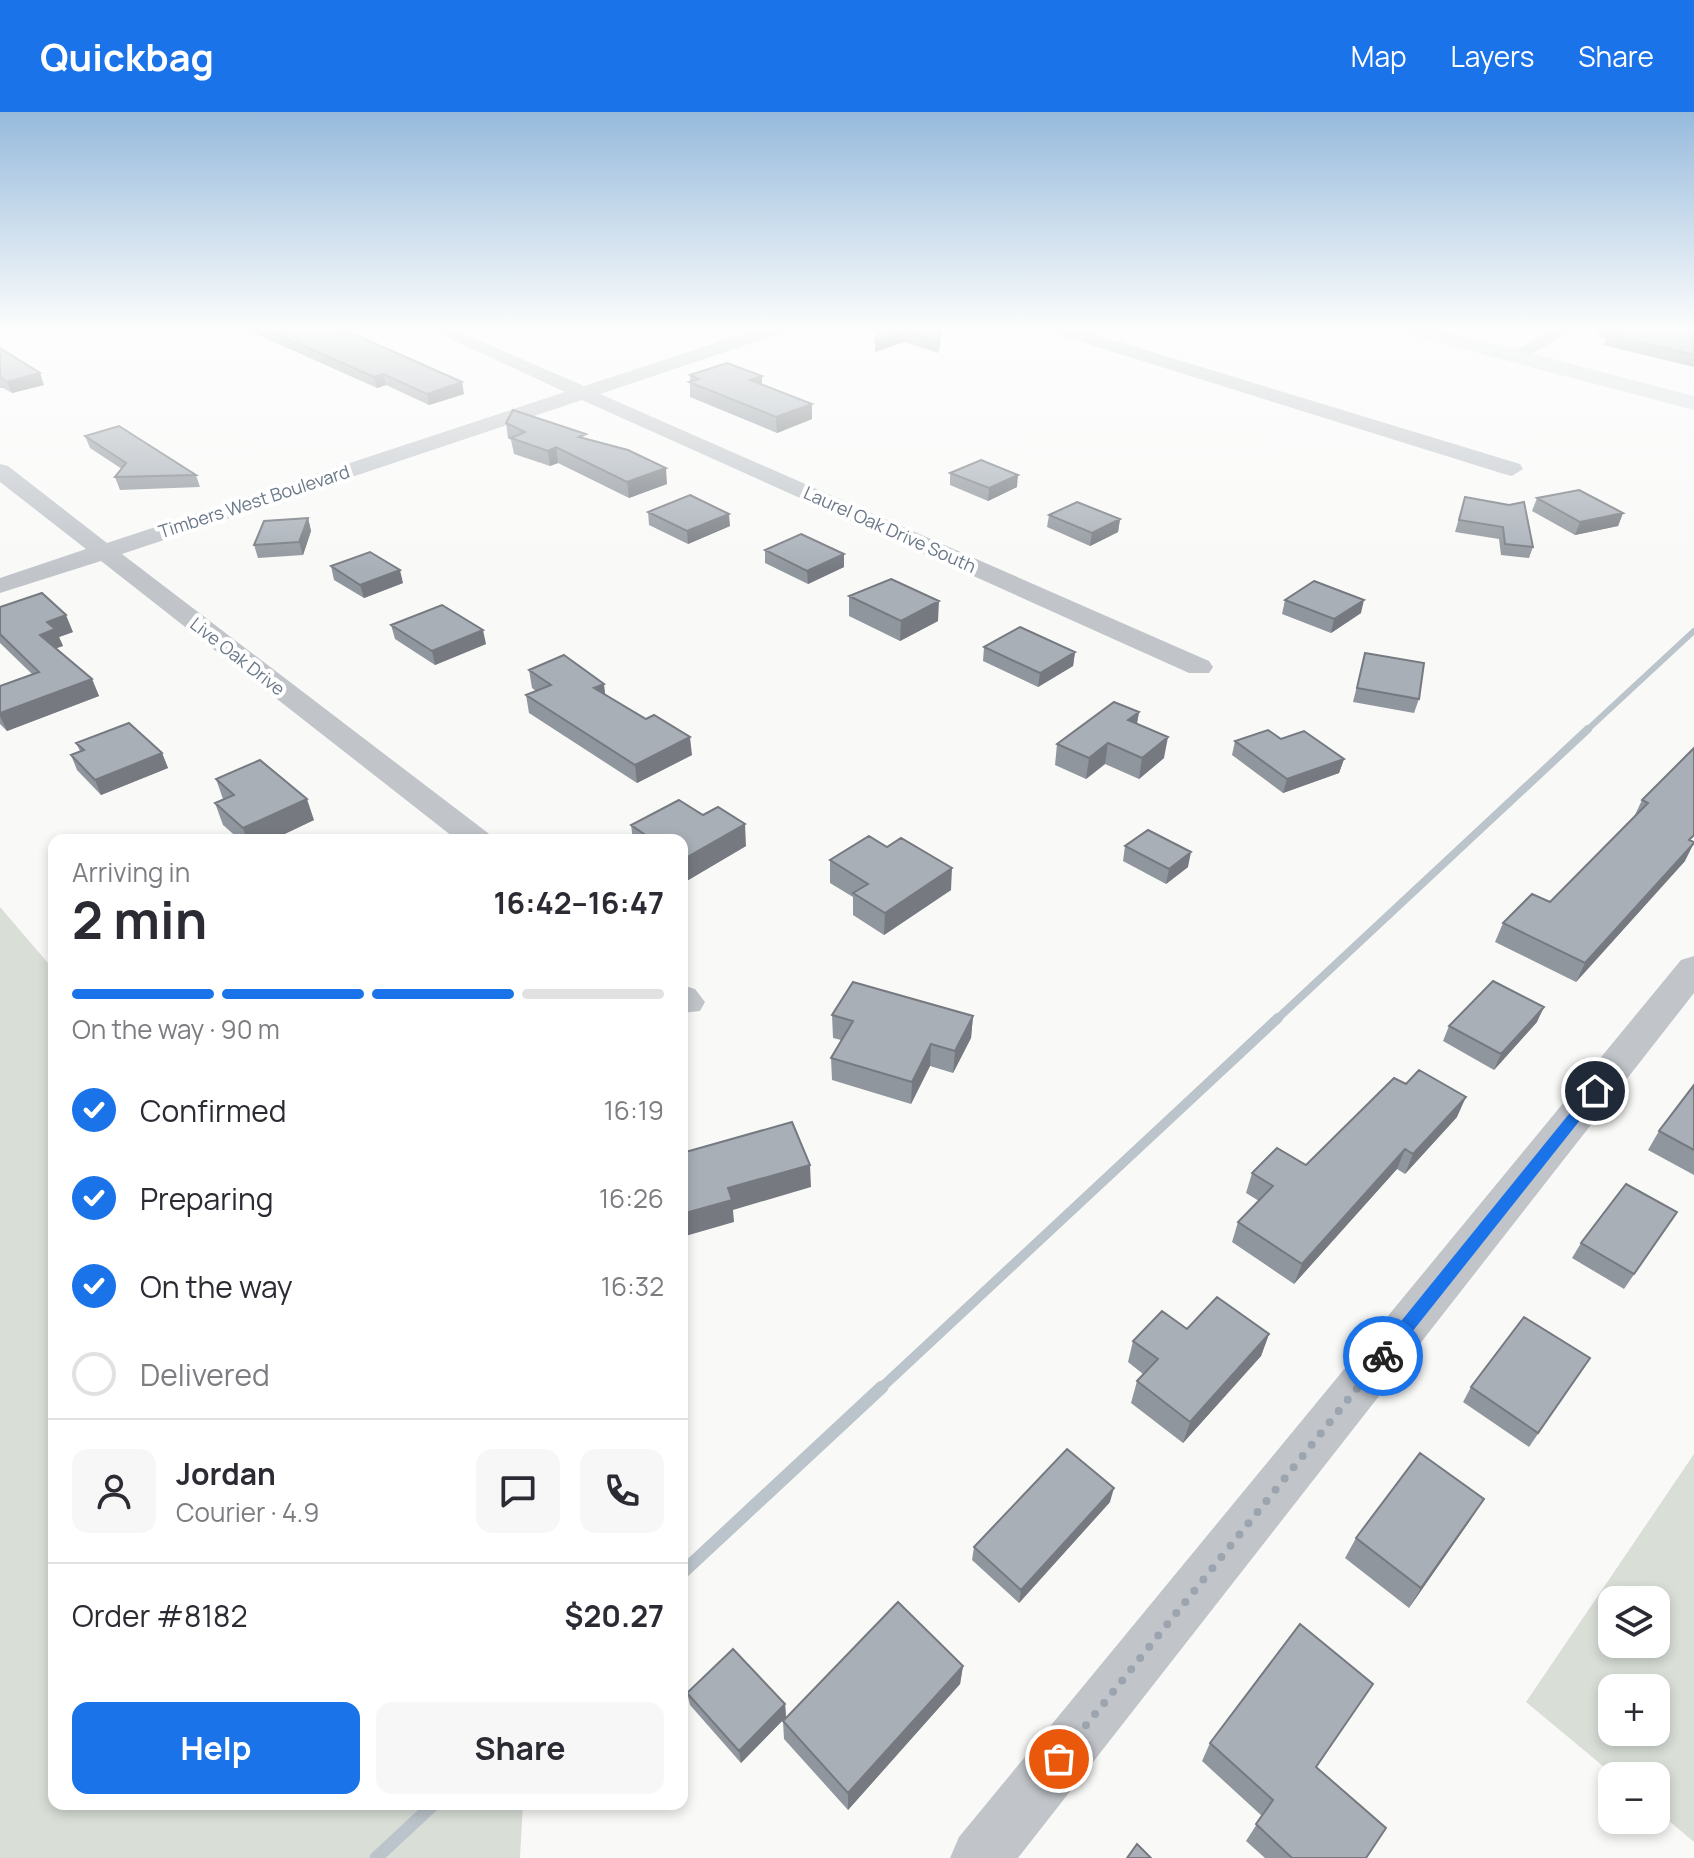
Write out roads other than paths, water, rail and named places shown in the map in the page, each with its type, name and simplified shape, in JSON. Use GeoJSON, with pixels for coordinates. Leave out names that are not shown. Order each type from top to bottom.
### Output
{"type":"FeatureCollection","features":[{"type":"Feature","properties":{"kind":"street","name":"Timbers West Boulevard"},"geometry":{"type":"LineString","coordinates":[[0,586],[533,408]]}},
{"type":"Feature","properties":{"kind":"street","name":"Laurel Oak Drive South"},"geometry":{"type":"LineString","coordinates":[[619,408],[1199,667]]}},
{"type":"Feature","properties":{"kind":"street"},"geometry":{"type":"LineString","coordinates":[[1316,408],[1512,469]]}},
{"type":"Feature","properties":{"kind":"street","name":"Live Oak Drive"},"geometry":{"type":"LineString","coordinates":[[0,471],[469,834]]}},
{"type":"Feature","properties":{"kind":"street"},"geometry":{"type":"LineString","coordinates":[[980,1858],[1694,968]]}},
{"type":"Feature","properties":{"kind":"waterway"},"geometry":{"type":"LineString","coordinates":[[1586,731],[1694,631]]}},
{"type":"Feature","properties":{"kind":"waterway"},"geometry":{"type":"LineString","coordinates":[[1276,1020],[1588,729]]}},
{"type":"Feature","properties":{"kind":"waterway"},"geometry":{"type":"LineString","coordinates":[[880,1389],[1278,1018]]}},
{"type":"Feature","properties":{"kind":"waterway"},"geometry":{"type":"LineString","coordinates":[[688,1567],[882,1387]]}},
{"type":"Feature","properties":{"kind":"waterway"},"geometry":{"type":"LineString","coordinates":[[376,1858],[428,1810]]}}]}
